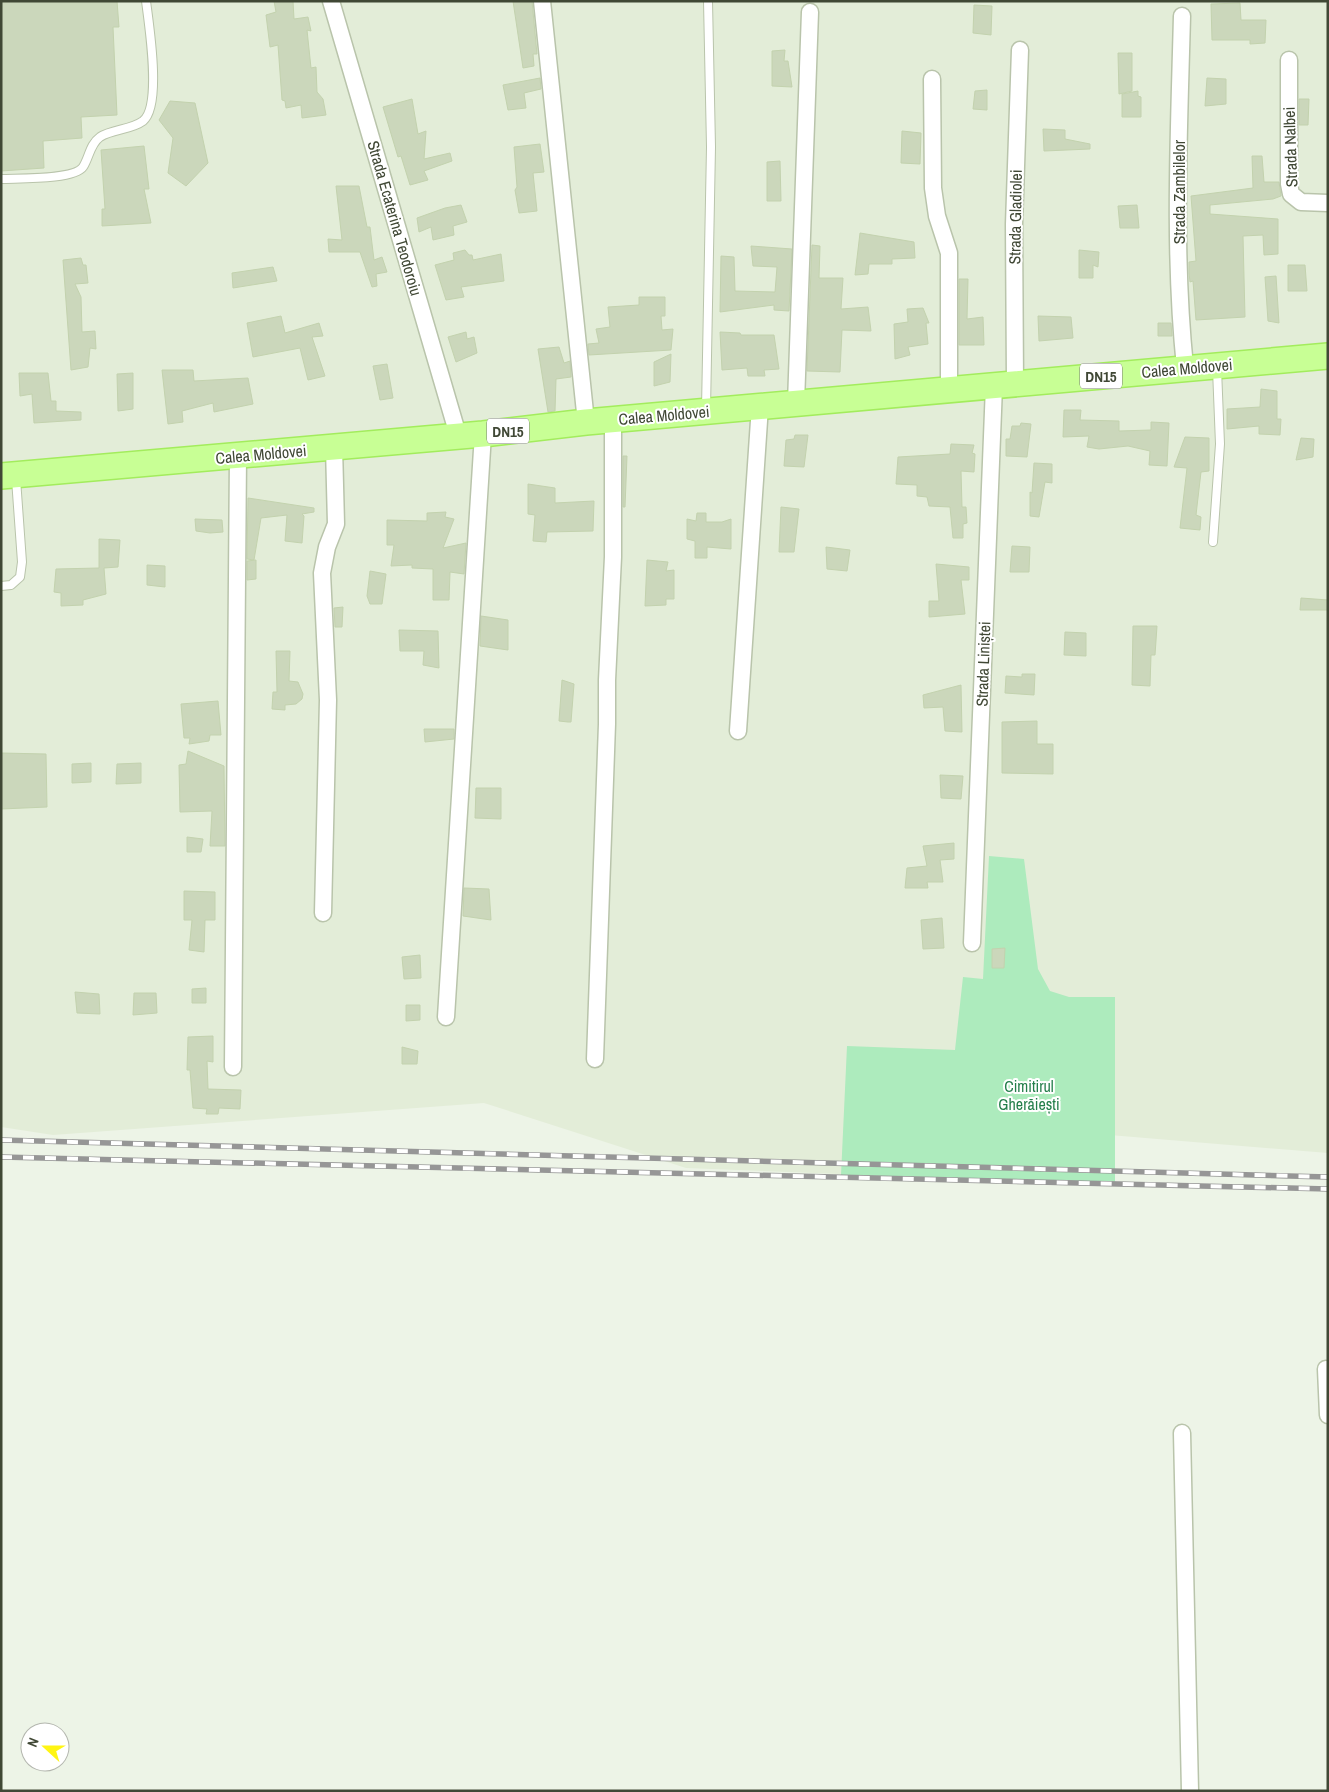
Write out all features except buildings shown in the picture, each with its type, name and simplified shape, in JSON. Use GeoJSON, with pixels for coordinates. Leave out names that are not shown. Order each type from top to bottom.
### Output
{"type":"FeatureCollection","features":[{"type":"Feature","properties":{"kind":"main road","name":"Calea Moldovei"},"geometry":{"type":"LineString","coordinates":[[9,476],[483,434],[586,422],[1186,367],[1328,356]]}},
{"type":"Feature","properties":{"kind":"street","name":"Strada Ecaterina Teodoroiu"},"geometry":{"type":"LineString","coordinates":[[331,1],[458,435]]}},
{"type":"Feature","properties":{"kind":"street"},"geometry":{"type":"LineString","coordinates":[[542,1],[586,422]]}},
{"type":"Feature","properties":{"kind":"street"},"geometry":{"type":"LineString","coordinates":[[796,403],[810,12]]}},
{"type":"Feature","properties":{"kind":"street","name":"Strada Zambilelor"},"geometry":{"type":"LineString","coordinates":[[1182,16],[1178,224],[1180,314],[1186,367]]}},
{"type":"Feature","properties":{"kind":"street","name":"Strada Gladiolei"},"geometry":{"type":"LineString","coordinates":[[1005,385],[1014,224],[1020,50]]}},
{"type":"Feature","properties":{"kind":"street","name":"Strada Nalbei"},"geometry":{"type":"LineString","coordinates":[[1289,60],[1289,184],[1291,194],[1300,202],[1328,202]]}},
{"type":"Feature","properties":{"kind":"street"},"geometry":{"type":"LineString","coordinates":[[932,79],[933,188],[937,216],[949,253],[949,390]]}},
{"type":"Feature","properties":{"kind":"street","name":"Strada Liniștei"},"geometry":{"type":"LineString","coordinates":[[972,943],[1005,385]]}},
{"type":"Feature","properties":{"kind":"street"},"geometry":{"type":"LineString","coordinates":[[738,731],[760,406]]}},
{"type":"Feature","properties":{"kind":"street"},"geometry":{"type":"LineString","coordinates":[[595,1059],[607,680],[613,557],[613,420]]}},
{"type":"Feature","properties":{"kind":"street"},"geometry":{"type":"LineString","coordinates":[[446,1017],[483,434]]}},
{"type":"Feature","properties":{"kind":"street"},"geometry":{"type":"LineString","coordinates":[[323,913],[328,700],[322,573],[327,547],[336,524],[334,447]]}},
{"type":"Feature","properties":{"kind":"street"},"geometry":{"type":"LineString","coordinates":[[233,1066],[238,456]]}},
{"type":"Feature","properties":{"kind":"street"},"geometry":{"type":"LineString","coordinates":[[1326,1369],[1328,1415]]}},
{"type":"Feature","properties":{"kind":"street"},"geometry":{"type":"LineString","coordinates":[[1182,1433],[1190,1791]]}},
{"type":"Feature","properties":{"kind":"lane"},"geometry":{"type":"LineString","coordinates":[[1,179],[73,174],[83,167],[89,152],[98,138],[143,121],[150,111],[154,95],[146,1]]}},
{"type":"Feature","properties":{"kind":"lane"},"geometry":{"type":"LineString","coordinates":[[706,411],[711,147],[708,1]]}},
{"type":"Feature","properties":{"kind":"lane"},"geometry":{"type":"LineString","coordinates":[[1213,542],[1220,444],[1217,365]]}},
{"type":"Feature","properties":{"kind":"lane"},"geometry":{"type":"LineString","coordinates":[[1,586],[10,585],[20,578],[22,562],[9,476]]}},
{"type":"Feature","properties":{"kind":"shaded area"},"geometry":{"type":"Polygon","coordinates":[[[1,1],[1328,1],[1328,1153],[963,1123],[892,1176],[686,1168],[484,1103],[53,1135],[1,1127],[1,1]]]}},
{"type":"Feature","properties":{"kind":"green space","name":"Cimitirul Gherăiești"},"geometry":{"type":"Polygon","coordinates":[[[989,856],[1024,859],[1038,969],[1050,991],[1069,997],[1115,997],[1115,1184],[841,1175],[847,1046],[955,1050],[963,977],[983,979],[989,856]]]}},
{"type":"Feature","properties":{"kind":"railway"},"geometry":{"type":"LineString","coordinates":[[1,1140],[1328,1177]]}},
{"type":"Feature","properties":{"kind":"railway"},"geometry":{"type":"LineString","coordinates":[[1,1157],[1328,1189]]}}]}
